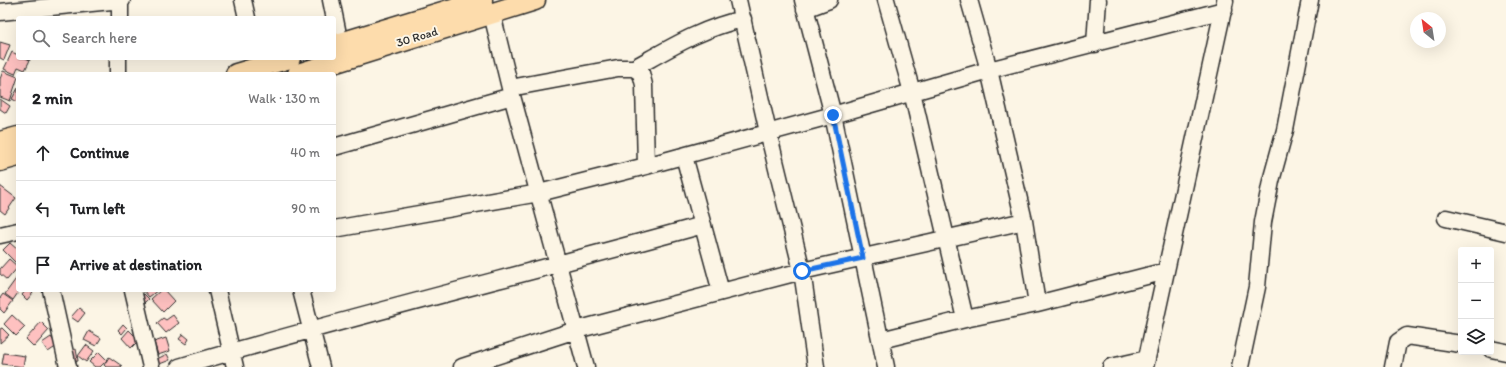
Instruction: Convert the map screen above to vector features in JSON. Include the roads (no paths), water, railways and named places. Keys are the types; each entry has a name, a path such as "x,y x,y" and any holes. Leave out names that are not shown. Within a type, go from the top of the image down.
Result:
{"main road":[{"name":"30 Road","path":"337,44 487,7 535,0"},
{"name":"30 Road","path":"304,72 487,7"},
{"path":"239,72 255,63 276,60"},
{"path":"0,142 16,138"},
{"path":"0,160 16,156"}],"street":[{"path":"0,12 121,0 120,16"},
{"path":"243,0 247,16"},
{"path":"331,0 333,16"},
{"path":"738,0 802,271 816,367"},
{"path":"829,0 804,4 833,115 886,367"},
{"path":"886,0 912,92 965,319"},
{"path":"969,0 989,70 1024,221 1037,304"},
{"path":"1095,44 1098,0"},
{"path":"1240,367 1257,287 1263,222 1271,181 1285,130 1310,0"},
{"path":"336,229 539,193 684,156 989,70 1095,44 1225,5 1146,363 1111,367"},
{"path":"487,7 586,367"},
{"path":"336,146 511,92 618,68 634,68 702,32 722,24 743,19"},
{"path":"118,60 118,72"},
{"path":"634,68 641,73 644,84 646,166"},
{"path":"684,156 721,292"},
{"path":"1446,218 1506,232"},
{"path":"462,367 576,330 721,292 802,271 1024,221"},
{"path":"179,367 233,359 311,329 558,265 703,225"},
{"path":"0,235 16,231"},
{"path":"881,340 965,319 1037,304 1166,271"},
{"path":"51,292 68,367"},
{"path":"133,292 151,367"},
{"path":"217,292 233,359"},
{"path":"302,292 321,367"},
{"path":"1394,367 1398,342 1407,336 1458,344"},
{"path":"1494,350 1506,352"}]}
